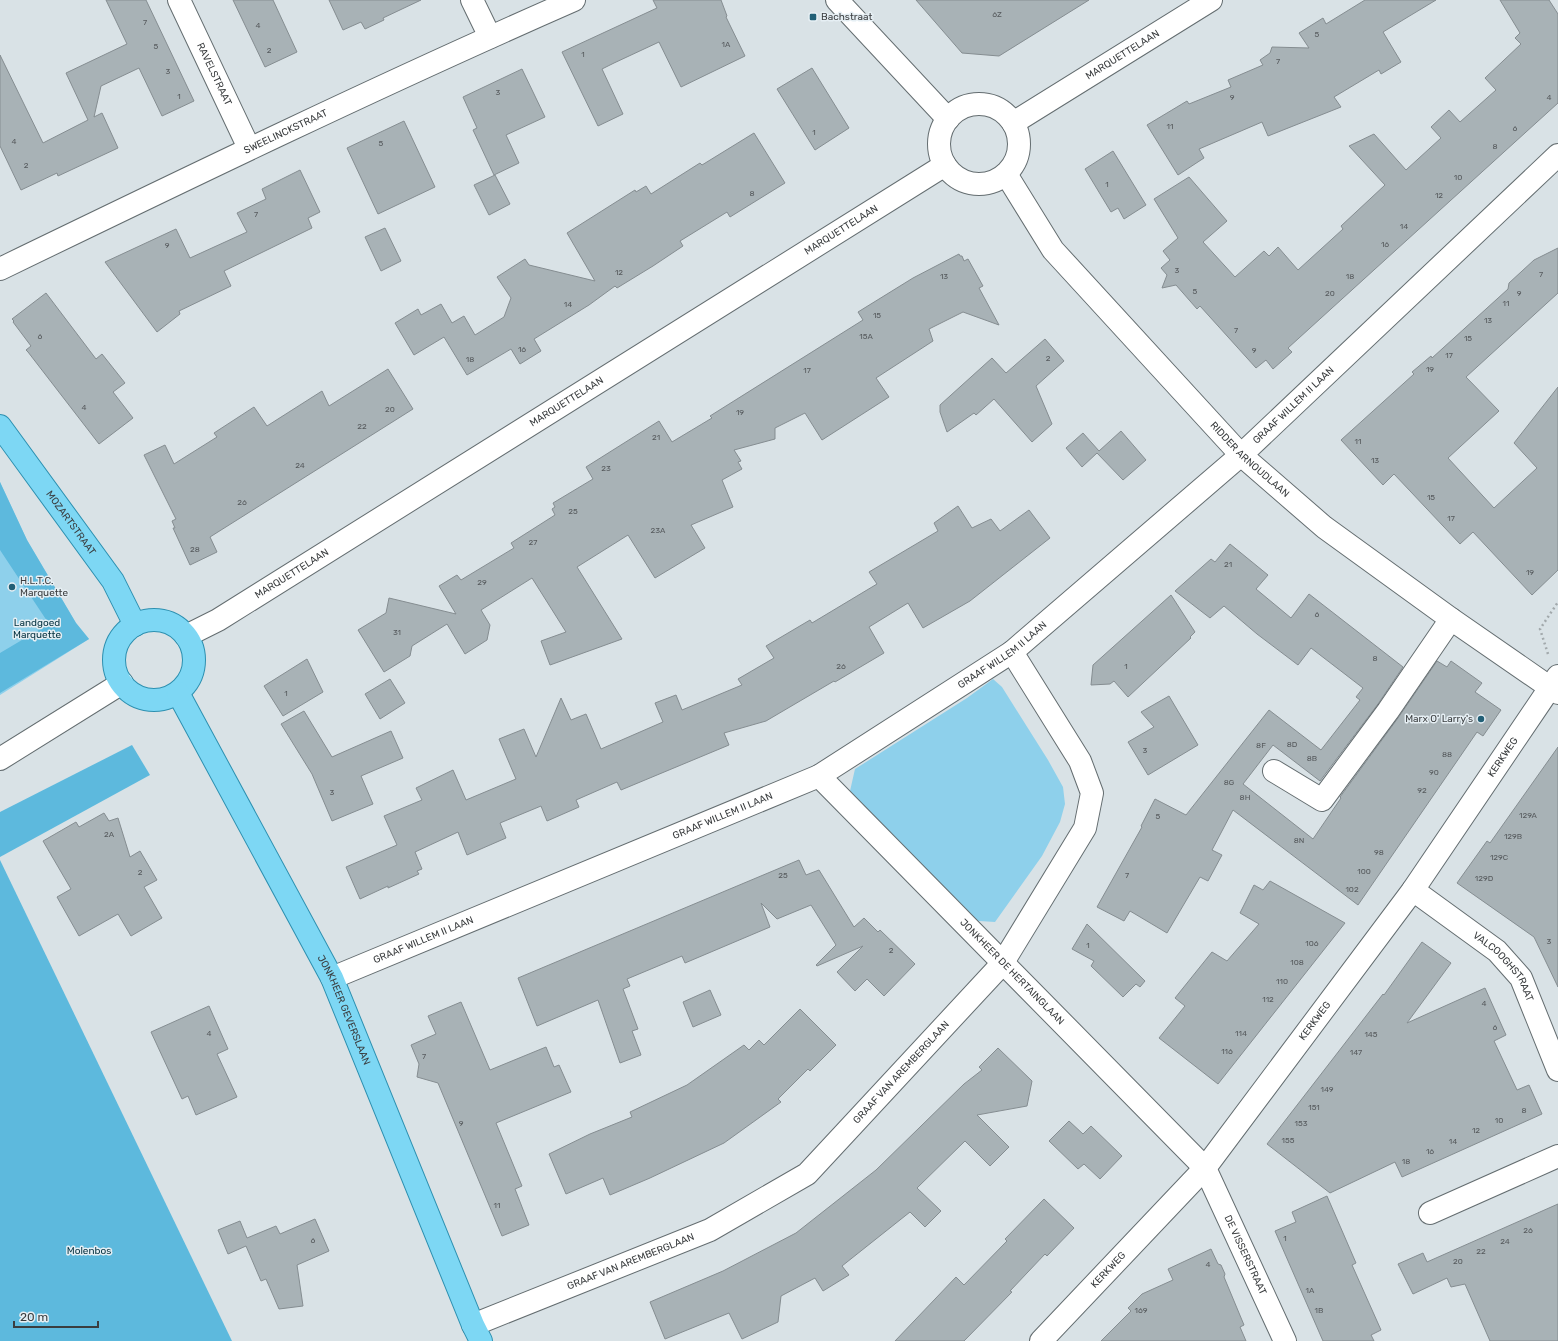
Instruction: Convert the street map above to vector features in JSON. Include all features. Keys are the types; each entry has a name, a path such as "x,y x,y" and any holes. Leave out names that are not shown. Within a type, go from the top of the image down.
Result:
{"main road":[{"name":"MOZARTSTRAAT","path":"0,426 113,582 135,625"},
{"path":"148,620 162,621 176,626 186,636 193,650 194,666 189,681 178,693 165,699 150,700 136,696 122,683 115,667 115,650 122,636 135,625 148,620"},
{"name":"JONKHEER GEVERSLAAN","path":"178,693 332,978 477,1333"}],"street":[{"name":"RAVELSTRAAT","path":"178,0 249,148"},
{"path":"472,0 490,37"},
{"name":"SWEELINCKSTRAAT","path":"0,269 249,148 574,0"},
{"path":"837,0 948,119"},
{"name":"MARQUETTELAAN","path":"1013,123 1211,0"},
{"path":"982,104 994,107 1013,123 1019,144 1017,155 1013,165 1006,174 996,181 985,184 973,184 962,181 952,174 944,165 940,154 939,141 942,129 948,119 957,110 982,104"},
{"name":"GRAAF WILLEM II LAAN","path":"332,978 819,776 1012,652 1241,455 1558,155"},
{"name":"MARQUETTELAAN","path":"186,636 218,620 944,165"},
{"name":"RIDDER ARNOUDLAAN","path":"1006,174 1053,250 1241,455 1324,527 1451,619 1555,686"},
{"path":"1274,771 1322,800 1388,711 1451,619"},
{"name":"GRAAF VAN AREMBERGLAAN","path":"477,1333 710,1230 807,1174 1002,964 1085,828 1092,793 1080,761 1012,652"},
{"path":"0,759 122,683"},
{"name":"KERKWEG","path":"1041,1341 1205,1168 1413,890 1555,686"},
{"name":"JONKHEER DE HERTAINGLAAN","path":"819,776 1002,964 1205,1168"},
{"name":"VALCOOGHSTRAAT","path":"1413,890 1497,951 1521,978 1558,1070"},
{"path":"1430,1213 1558,1156"},
{"name":"DE VISSERSTRAAT","path":"1205,1168 1285,1341"}],"path":[{"path":"1555,686 1551,664 1540,629 1558,602"}],"green space":[{"name":"Landgoed Marquette","path":"0,482 27,540 76,623 89,639 0,695"},
{"name":"Landgoed Marquette","path":"0,482 27,540 76,623 89,639 0,693 0,653 49,624 0,550"},
{"path":"993,679 1002,687 1048,760 1063,787 1065,804 1060,822 1042,856 995,922 964,920 853,803 850,791 855,769 967,698"},
{"path":"132,745 150,775 0,857 0,812"},
{"name":"Molenbos","path":"0,860 232,1341 0,1341"}],"building":[{"path":"106,0 146,0 194,101 162,116 139,68 101,86 94,117 102,113 118,148 58,176 57,173 21,190 0,146 0,55 43,143 88,120 66,73 127,44"},
{"path":"233,0 273,0 297,52 265,67"},
{"path":"329,0 421,0 383,18 384,20 365,29 361,22 343,30"},
{"path":"653,0 721,0 727,16 726,17 745,56 681,87 659,42 614,63 602,69 623,114 598,126 562,52 657,8"},
{"path":"916,0 1089,0 999,56 962,53"},
{"path":"1365,0 1436,0 1383,32 1401,62 1381,74 1379,70 1334,97 1341,107 1268,136 1262,122 1199,149 1204,158 1178,175 1147,125 1187,101 1189,104 1231,87 1228,80 1263,65 1260,60 1270,53 1272,47 1309,48 1299,33 1323,18 1326,24"},
{"path":"1500,0 1549,0 1558,14 1558,103 1288,348 1292,352 1273,369 1266,360 1256,368 1200,306 1197,309 1176,285 1162,288 1167,275 1161,268 1170,260 1163,251 1178,238 1154,199 1189,177 1227,221 1203,242 1235,277 1264,251 1269,256 1278,247 1298,270 1343,229 1341,226 1385,185 1349,146 1374,134 1406,170 1441,138 1431,127 1449,110 1460,122 1496,90 1485,78 1521,44 1515,38 1520,33"},
{"path":"812,68 849,128 815,150 777,89"},
{"path":"522,69 545,117 506,135 519,163 494,175 473,130 477,128 463,97"},
{"path":"404,121 435,187 378,214 347,148"},
{"path":"754,133 785,183 730,217 727,212 680,241 683,246 617,288 615,286 589,305 534,339 541,351 520,364 511,349 467,375 444,337 414,355 395,323 418,309 421,315 441,304 452,323 464,316 475,335 504,317 511,298 497,277 525,259 529,265 595,281 567,233 635,190 636,192 646,186 651,194 700,163 702,165"},
{"path":"1113,151 1146,205 1124,219 1118,208 1111,212 1085,169"},
{"path":"300,170 320,212 308,218 312,228 224,271 231,286 179,311 180,314 157,332 105,262 176,229 190,258 247,232 237,213 266,199 262,189"},
{"path":"495,175 510,204 489,215 474,185"},
{"path":"385,228 401,261 381,271 365,237"},
{"path":"1558,248 1558,293 1466,377 1499,411 1448,458 1494,508 1537,468 1514,443 1558,387 1558,570 1532,595 1473,532 1460,544 1394,474 1383,485 1341,440 1414,374 1412,372 1431,356 1432,358 1508,289 1509,283 1534,260"},
{"path":"959,254 962,256 964,261 968,259 983,286 979,288 999,325 963,312 929,329 933,341 876,378 889,397 822,440 805,413 775,428 775,439 734,450 741,461 738,462 742,469 722,480 733,507 691,525 705,548 655,578 628,535 577,567 622,639 550,665 541,641 566,632 532,578 481,610 490,625 487,640 465,654 447,624 412,646 410,656 384,672 358,630 386,613 389,598 456,614 439,586 457,575 461,580 514,548 511,543 555,515 552,509 555,507 553,503 593,479 586,467 659,421 672,442 712,418 710,416 863,320 858,312 913,278"},
{"path":"46,293 96,359 102,354 125,383 113,392 133,418 99,444 26,350 31,346 13,322 14,321 12,319"},
{"path":"1045,339 1064,361 1036,386 1052,424 1032,442 994,399 976,415 974,413 947,432 940,412 940,405 992,358 1006,373"},
{"path":"388,369 413,409 210,537 217,552 190,565 173,528 175,528 172,521 176,519 144,455 165,445 174,464 217,437 214,433 254,407 267,426 322,391 329,406"},
{"path":"1121,431 1146,460 1123,480 1097,453 1082,467 1066,448 1083,433 1099,451"},
{"path":"958,506 972,528 991,519 1000,531 1029,510 1050,538 970,601 923,628 908,603 869,627 884,653 766,721 724,733 729,745 621,790 617,782 576,800 579,807 547,821 541,806 500,823 506,838 467,855 458,832 415,852 422,869 417,871 419,874 360,899 346,867 397,845 384,816 422,800 416,788 453,770 466,800 516,779 499,739 524,729 536,757 561,698 571,720 586,714 601,749 663,722 655,703 676,695 682,710 742,685 738,679 774,658 766,646 810,620 812,623 877,584 869,572 938,531 934,523"},
{"path":"1230,544 1268,575 1256,589 1291,618 1309,594 1403,667 1378,704 1320,781 1273,745 1243,784 1313,839 1341,798 1340,797 1398,718 1437,661 1447,667 1451,661 1482,683 1475,692 1501,710 1483,736 1477,732 1358,905 1233,810 1212,850 1222,855 1208,881 1200,877 1167,933 1130,911 1124,921 1097,907 1142,827 1141,826 1155,799 1186,815 1269,710 1321,750 1360,700 1356,697 1363,688 1311,648 1298,665 1257,634 1224,606 1210,618 1175,591 1211,559 1215,562"},
{"path":"1171,595 1195,632 1190,637 1191,638 1128,697 1114,681 1110,684 1091,685 1093,665"},
{"path":"307,659 323,692 283,716 264,686"},
{"path":"390,679 405,703 380,719 365,694"},
{"path":"1169,696 1198,745 1148,775 1128,742 1154,727 1141,712"},
{"path":"304,711 332,757 391,731 403,758 361,776 373,804 332,821 312,774 281,724"},
{"path":"1558,747 1558,987 1534,937 1457,883 1487,841 1490,843"},
{"path":"104,813 109,821 118,818 130,857 140,851 157,880 144,887 162,918 131,936 118,914 79,936 57,897 71,889 43,841 76,822 79,827"},
{"path":"799,860 806,875 819,870 854,927 864,918 878,932 880,930 915,964 884,996 867,979 855,991 837,972 863,946 817,966 816,965 836,945 811,905 777,919 761,903 770,927 685,963 682,956 627,979 630,986 623,989 638,1029 632,1031 641,1055 620,1063 598,1000 537,1026 518,978"},
{"path":"1270,881 1345,923 1218,1084 1159,1038 1185,1006 1175,998 1212,952 1227,961 1259,924 1240,913 1254,885 1263,890"},
{"path":"1087,924 1145,981 1140,987 1136,984 1123,997 1091,966 1094,961 1072,949"},
{"path":"1422,942 1451,963 1407,1023 1485,988 1506,1035 1494,1041 1517,1090 1529,1085 1542,1114 1402,1177 1395,1162 1330,1193 1267,1144 1383,994 1384,995"},
{"path":"710,990 721,1015 693,1027 683,1002"},
{"path":"461,1002 490,1070 546,1047 554,1067 559,1065 571,1092 496,1123 522,1186 515,1189 529,1225 502,1236 438,1083 417,1077 419,1064 411,1045 436,1034 428,1016"},
{"path":"209,1006 228,1049 217,1054 237,1097 196,1115 188,1096 182,1099 151,1032"},
{"path":"800,1009 836,1045 810,1071 808,1069 778,1099 781,1102 724,1143 650,1178 610,1195 603,1178 566,1194 549,1154 590,1134 632,1117 630,1112 687,1085 744,1045 749,1050 759,1040 764,1045"},
{"path":"998,1048 1032,1081 1027,1106 977,1115 1009,1147 990,1166 965,1141 917,1188 941,1211 925,1227 910,1212 842,1266 849,1275 823,1291 815,1278 781,1296 778,1322 742,1339 729,1313 665,1339 650,1302 723,1271 796,1233 876,1170 964,1084 982,1070 979,1067"},
{"path":"1069,1121 1083,1134 1091,1126 1122,1156 1100,1179 1084,1164 1078,1169 1049,1141"},
{"path":"1327,1196 1356,1263 1352,1265 1381,1330 1371,1335 1374,1341 1323,1341 1275,1231 1296,1222 1292,1212"},
{"path":"1044,1199 1074,1228 1047,1256 1045,1254 1010,1291 1012,1292 964,1341 895,1341 956,1277 964,1285 1007,1241 1005,1239"},
{"path":"1558,1204 1558,1341 1490,1341 1465,1284 1451,1287 1447,1278 1413,1294 1398,1264 1423,1253 1427,1262"},
{"path":"315,1219 329,1251 297,1265 303,1306 279,1309 266,1279 261,1281 246,1246 228,1254 218,1230 240,1221 247,1238 276,1226 280,1234"},
{"path":"1211,1249 1218,1264 1221,1265 1225,1274 1224,1277 1244,1325 1240,1327 1246,1341 1101,1341 1131,1311 1128,1308 1142,1294 1173,1280 1168,1269"}],"place":[{"name":"Bachstraat","path":"813,17"},
{"name":"H.L.T.C. Marquette","path":"12,587"},
{"name":"Marx O' Larry's","path":"1481,719"}]}
